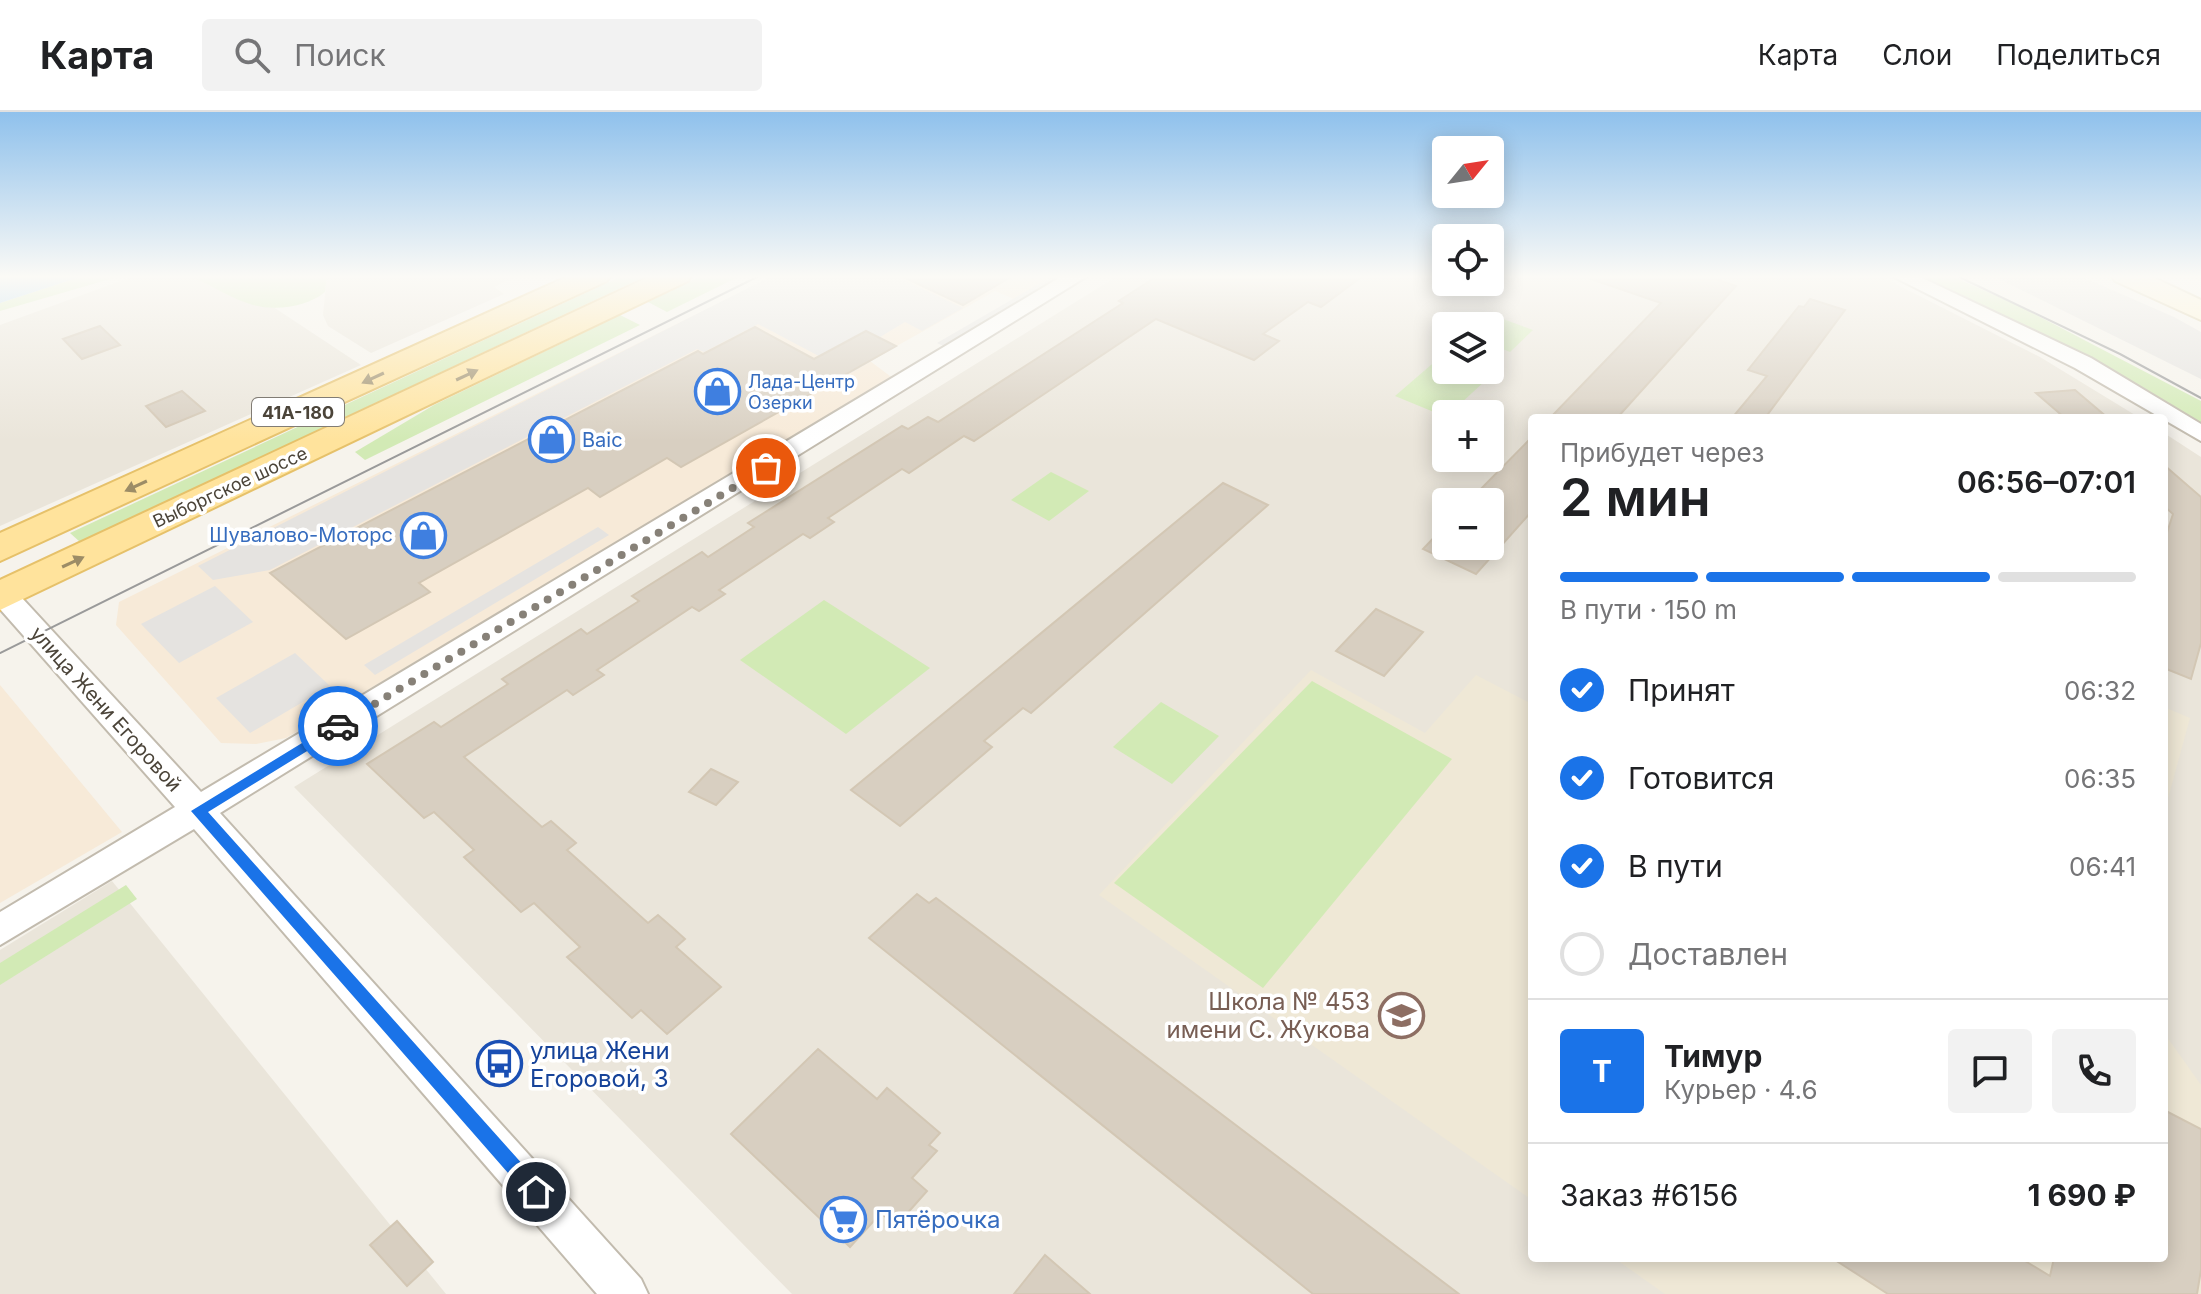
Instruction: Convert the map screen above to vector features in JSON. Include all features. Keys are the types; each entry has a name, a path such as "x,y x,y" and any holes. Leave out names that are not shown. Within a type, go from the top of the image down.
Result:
{"main road":[{"name":"Выборгское шоссе","path":"0,548 476,330"},
{"name":"Выборгское шоссе","path":"1,594 560,330"}],"street":[{"path":"0,930 988,330"},
{"path":"2015,330 2083,363 2168,414"},
{"path":"2168,414 2201,434"},
{"name":"улица Жени Егоровой","path":"1,594 198,811 626,1294"}],"shaded area":[{"path":"0,330 308,330 361,365 0,526"},
{"path":"335,330 422,330 371,353"},
{"path":"664,330 925,330 870,361 894,379 286,738 256,744 221,743 116,625 119,602"},
{"path":"665,330 746,330 704,352 697,349 270,570 213,580 198,566"},
{"path":"770,330 891,330 880,337 897,346 851,373"},
{"path":"959,330 978,330 948,348 937,343"},
{"path":"1030,330 1432,330 1432,384 1504,384 1504,330 1987,330 2040,357 2133,414 1528,414 1528,1262 2168,1262 2168,436 2201,457 2201,1294 792,1294 294,787"},
{"path":"2102,330 2198,330 2201,332 2201,379"},
{"path":"598,527 609,535 375,675 364,665"},
{"path":"215,586 253,622 179,663 141,624"},
{"path":"295,653 330,686 250,733 216,698"},
{"name":"Школа № 453 имени С. Жукова","path":"1311,670 1425,733 1476,675 1528,702 1528,1197 1099,895"},
{"path":"0,685 122,832 0,903"},
{"path":"2168,709 2190,718 2168,798"},
{"path":"112,881 446,1294 0,1294 0,950"},
{"path":"2168,1039 2201,1085 2201,1294 1665,1294 1620,1262 2168,1262"}],"green space":[{"path":"506,330 531,330 80,542 70,533"},
{"path":"589,330 629,330 365,460 355,452 434,405"},
{"path":"1504,330 1533,330 1510,352 1504,350"},
{"path":"2030,330 2065,330 2201,401 2201,425 2089,358"},
{"path":"1432,364 1432,384 1482,384 1464,400 1432,400 1432,411 1395,396"},
{"path":"1051,472 1089,491 1049,521 1011,500"},
{"path":"824,600 930,668 846,734 740,660"},
{"path":"1312,681 1452,759 1263,988 1114,883"},
{"path":"1161,702 1219,736 1172,784 1113,747"},
{"path":"126,885 137,899 0,985 0,963"}],"building":[{"path":"88,330 104,330 120,345 82,359 63,339"},
{"path":"749,330 761,330 814,359 866,331 896,346 681,467 667,458 600,497 588,488 419,583 430,592 346,639 270,573 698,351 703,354"},
{"path":"1081,330 1139,330 974,441 964,436 909,473 902,469 828,518 834,522 810,538 803,534 719,590 725,594 699,611 692,607 597,670 604,675 573,695 567,690 464,757 542,827 551,821 576,843 567,850 648,923 658,915 674,929 685,939 676,947 721,987 667,1034 641,1010 632,1018 567,957 580,947 534,903 521,912 464,857 474,850 434,812 424,818 367,764 434,722 441,727 508,684 502,679 581,629 587,634 639,601 632,596 702,552 708,557 754,527 748,523 902,426 908,429 928,417 938,422"},
{"path":"1183,330 1268,330 1263,334 1279,341 1254,360"},
{"path":"1635,330 1696,330 1621,414 1554,414"},
{"path":"1780,330 1830,330 1768,414 1735,414 1767,376 1748,370"},
{"path":"2075,390 2103,414 2060,414 2036,393"},
{"path":"182,391 205,411 166,427 146,406"},
{"path":"1528,441 1528,516 1504,542 1504,488 1482,488 1498,472 1504,472 1504,465"},
{"path":"2168,468 2201,497 2201,643 2191,679 2168,670 2168,530 2173,514 2168,510"},
{"path":"1223,483 1268,505 1031,713 1023,708 984,741 992,747 900,826 851,790"},
{"path":"1432,540 1432,553 1423,549"},
{"path":"1446,560 1488,560 1476,574"},
{"path":"1376,609 1423,632 1384,676 1336,651"},
{"path":"711,769 738,782 716,805 689,792"},
{"path":"917,894 929,903 936,898 1459,1294 1313,1294 869,938"},
{"path":"818,1049 877,1099 887,1088 940,1133 929,1145 937,1151 912,1178 927,1191 896,1226 881,1213 850,1247 731,1134"},
{"path":"2168,1112 2201,1129 2201,1270 2197,1294 1888,1294 1838,1262 2027,1262 2050,1276 2053,1262 2168,1262"},
{"path":"397,1221 433,1262 407,1286 370,1245"},
{"path":"1045,1255 1090,1294 1014,1294"}],"tram line":[{"path":"0,653 650,330"},
{"path":"2070,330 2201,398"}],"way so far":[{"path":"338,726 766,468"}],"place":[{"name":"Лада-Центр Озерки","path":"717,391"},
{"name":"Baic","path":"551,440"},
{"name":"Шувалово-Моторс","path":"424,535"},
{"name":"Школа № 453 имени С. Жукова","path":"1401,1015"},
{"name":"улица Жени Егоровой, 3","path":"499,1064"},
{"name":"Пятёрочка","path":"844,1219"}],"route":[{"path":"338,726 198,811 536,1192"}]}
